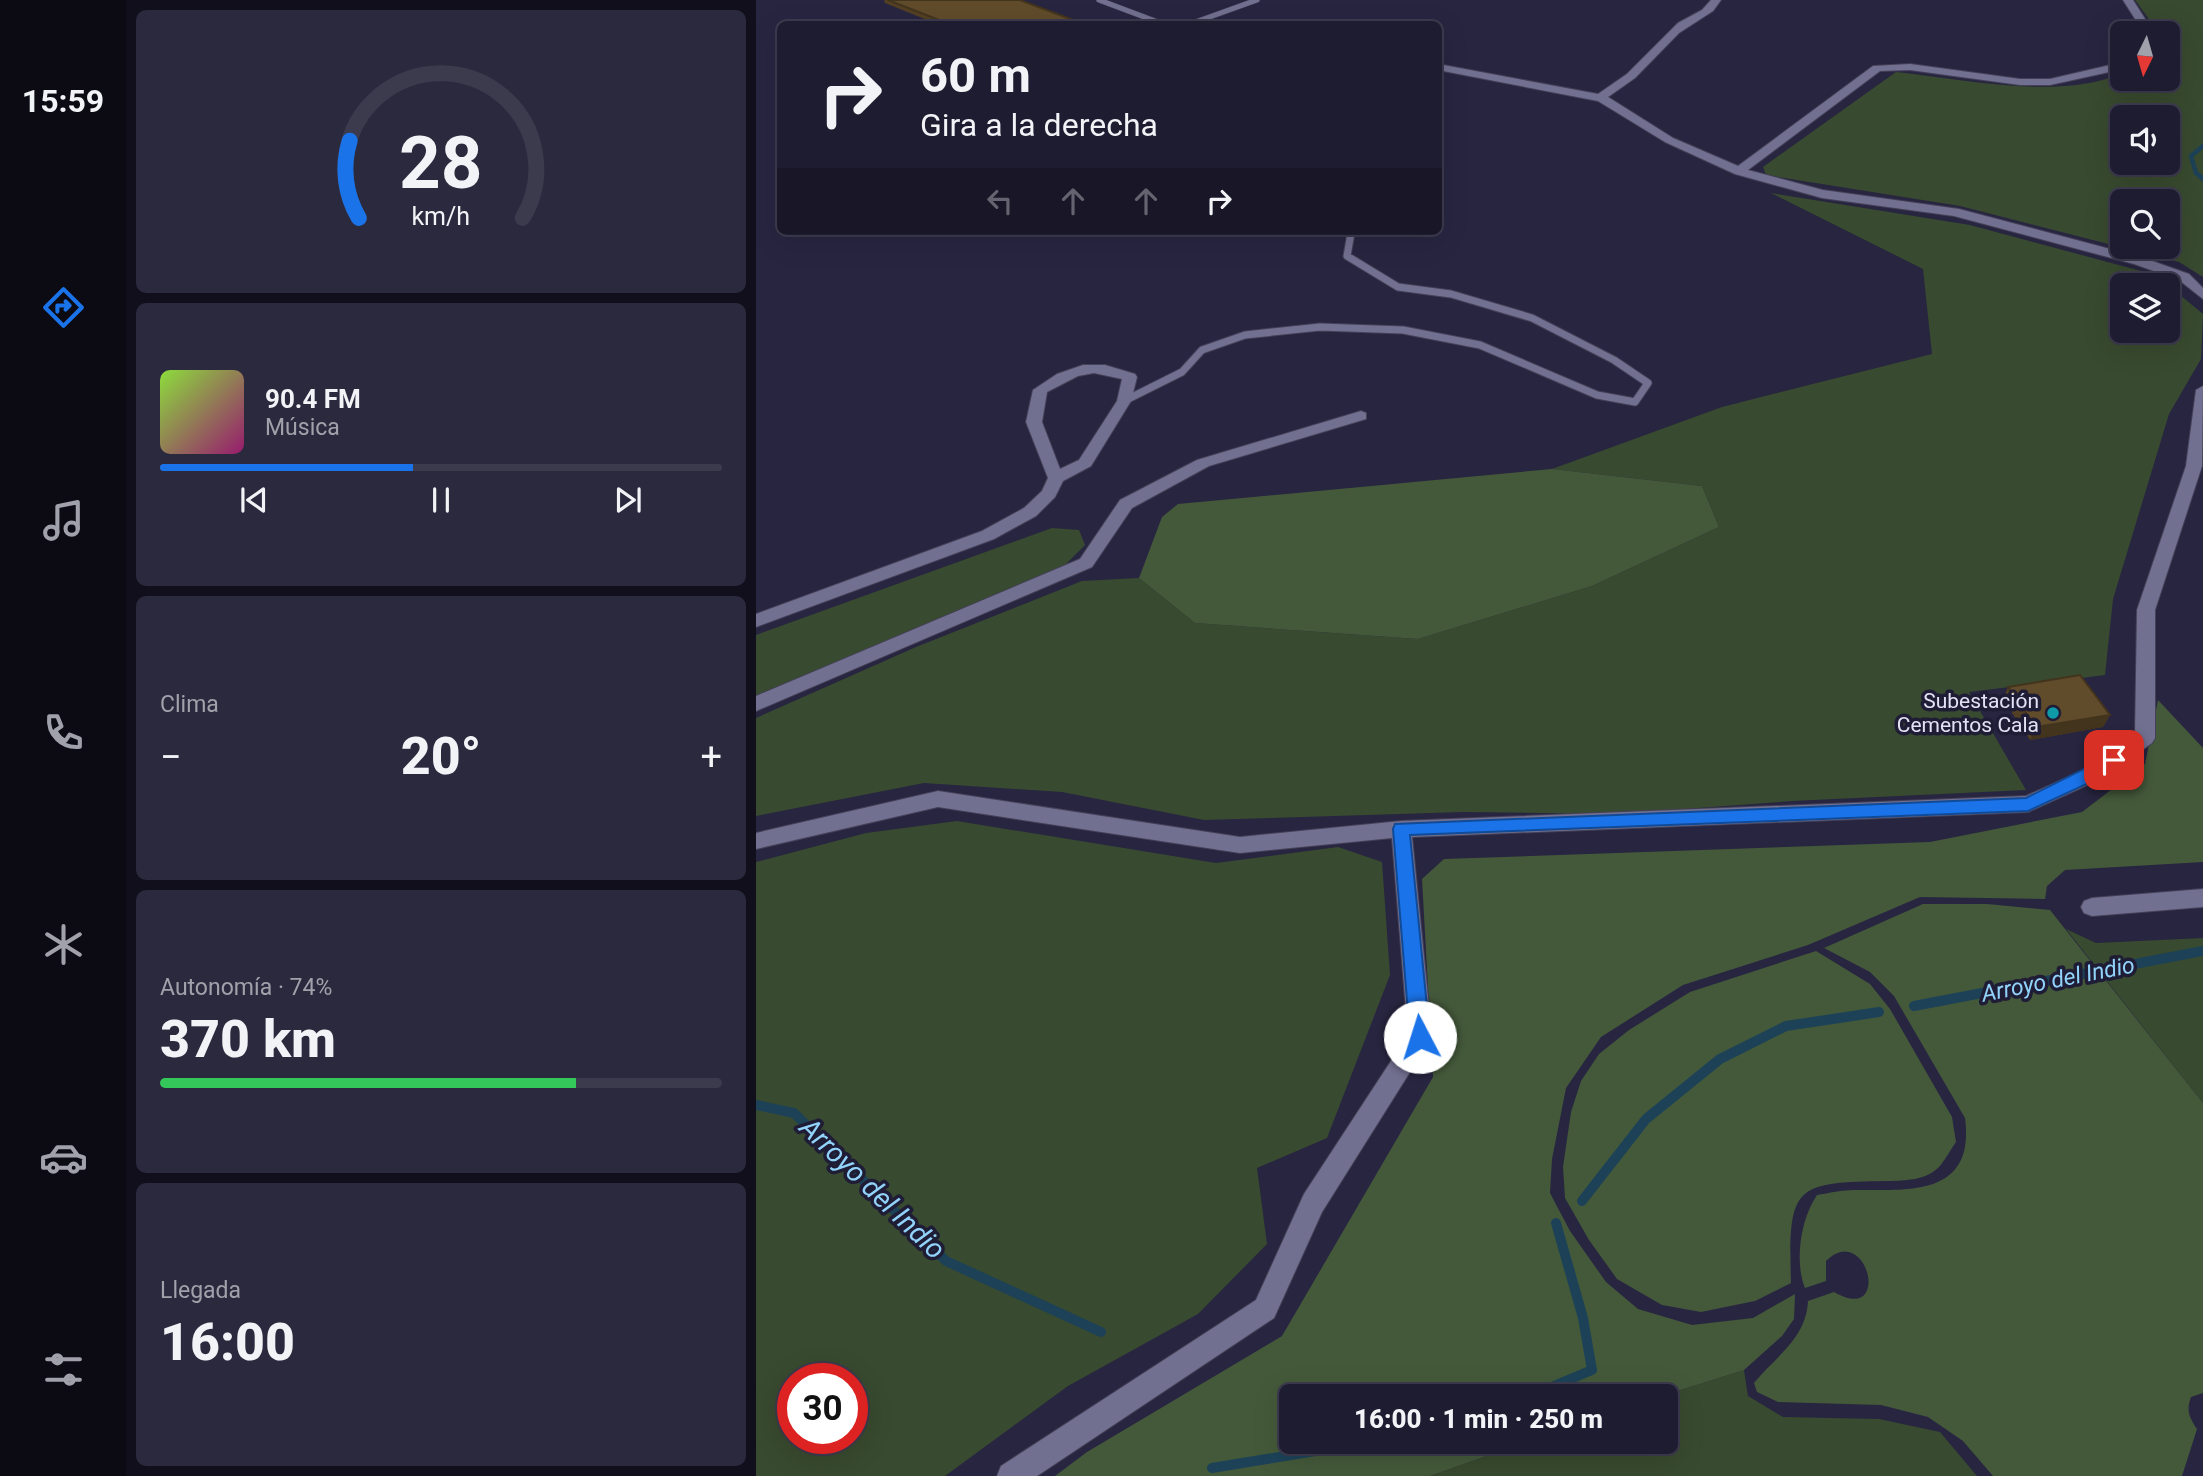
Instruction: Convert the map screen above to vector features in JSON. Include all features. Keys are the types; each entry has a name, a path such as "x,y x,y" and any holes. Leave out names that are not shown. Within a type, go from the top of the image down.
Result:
{"street":[{"path":"1601,98 1609,88 1630,78 1664,39 1688,20 1712,8 1716,0"},
{"path":"2128,0 2141,21"},
{"path":"1739,172 1877,68 1910,67 2020,82 2050,82 2110,69"},
{"path":"1442,68 1601,98 1669,140 1739,172 1822,194 1955,212 2139,261 2184,277 2203,295"},
{"path":"756,621 988,535 1030,513 1049,493 1056,478 1085,463 1124,401 1130,377 1110,368 1074,370 1040,390 1034,422 1056,478"},
{"path":"756,841 938,799 1240,845 1401,829 2028,804 2098,772 2145,737 2146,610 2194,466 2203,390"},
{"path":"756,704 1086,563 1126,504 1203,463 1361,415"},
{"path":"1011,1476 1265,1309 1313,1203 1420,1037 1401,829"},
{"path":"2092,906 2203,898"}],"lane":[{"path":"1099,0 1156,21"},
{"path":"1198,21 1257,0"},
{"path":"1124,401 1182,372 1202,350 1245,335 1320,327 1403,330 1480,345 1597,395 1634,402 1648,383 1614,360 1532,318 1451,294 1398,286 1347,256 1350,235"}],"green space":[{"path":"2135,0 2203,0 2203,277 2179,262 2167,259 2180,259 2180,189 2110,189 2110,244 1960,206 1766,175 1763,167 1896,72 2011,86 2070,86 2110,77 2110,91 2180,91 2180,21 2150,21"},
{"path":"1771,193 1970,225 2149,273 2110,273 2110,343 2180,343 2180,295 2203,314 2201,359 2169,414 2113,599 2105,675 1969,692 2026,790 1792,801 1616,814 1464,812 1204,820 1062,792 924,783 756,816 756,718 916,647 1082,581 1139,578 1195,623 1418,639 1592,586 1719,527 1702,486 1552,469 1722,407 1932,354 1923,269"},
{"path":"1552,469 1702,486 1719,527 1592,586 1418,639 1195,623 1139,578 1162,517 1178,504"},
{"path":"1052,528 1079,530 1085,545 1064,566 756,698 756,635"},
{"path":"2158,700 2203,748 2203,862 2065,870 2047,886 2045,899 1920,897 1808,945 1683,985 1601,1037 1566,1088 1552,1159 1550,1193 1570,1231 1606,1282 1638,1309 1692,1325 1753,1318 1795,1294 1794,1319 1782,1336 1744,1370 1678,1391 1678,1384 1279,1384 1279,1454 1492,1454 1430,1476 1055,1476 1087,1452 1282,1336 1433,1077 1422,879 1444,859 1930,842 2082,812 2145,764"},
{"path":"957,821 1216,863 1338,847 1382,862 1390,975 1327,1138 1257,1168 1267,1244 1198,1314 1068,1386 945,1476 756,1476 756,862 866,833"},
{"path":"1923,904 1987,904 2050,910 2203,1103 2203,1393 2191,1397 2189,1402 2189,1413 2197,1429 2182,1476 1993,1476 1963,1441 1928,1417 1881,1405 1778,1402 1757,1392 1754,1383 1796,1337 1806,1314 1808,1301 1834,1292 1852,1299 1863,1296 1868,1286 1868,1274 1862,1262 1853,1253 1841,1252 1826,1261 1826,1281 1805,1288 1800,1265 1801,1240 1807,1215 1817,1195 1850,1190 1917,1188 1935,1183 1949,1175 1960,1162 1965,1143 1965,1118 1894,996 1870,972 1824,948"},
{"path":"2066,929 2096,943 2203,938 2203,1103"},
{"path":"1816,951 1870,984 1890,1009 1952,1117 1956,1142 1938,1168 1922,1177 1834,1183 1804,1195 1796,1207 1792,1225 1791,1283 1755,1301 1701,1312 1662,1305 1617,1279 1589,1240 1565,1198 1563,1167 1571,1112 1581,1081 1599,1054 1629,1030 1690,992"},
{"path":"1744,1370 1748,1396 1783,1417 1879,1419 1940,1432 1977,1476 1430,1476 1492,1454 1678,1454 1678,1391"}],"building":[{"path":"888,0 1020,0 1076,21 941,21"},
{"name":"Subestación Cementos Cala","path":"2080,675 2110,715 2036,727 2008,687"}],"waterway":[{"name":"Arroyo del Indio","path":"2203,146 2191,156 2196,173 2203,179"},
{"name":"Arroyo del Indio","path":"1914,1006 2203,951"},
{"name":"Arroyo del Indio","path":"1582,1201 1646,1119 1720,1059 1786,1026 1879,1012"},
{"name":"Arroyo del Indio","path":"756,1105 794,1113 946,1261 1101,1332"},
{"name":"Arroyo del Indio","path":"1556,1223 1583,1318 1592,1370 1559,1384"},
{"name":"Arroyo del Indio","path":"1212,1468 1297,1454"}],"place":[{"name":"Subestación Cementos Cala","path":"2053,713"}],"route":[{"path":"1420,1037 1401,829 2028,804 2098,772 2114,760"}]}
